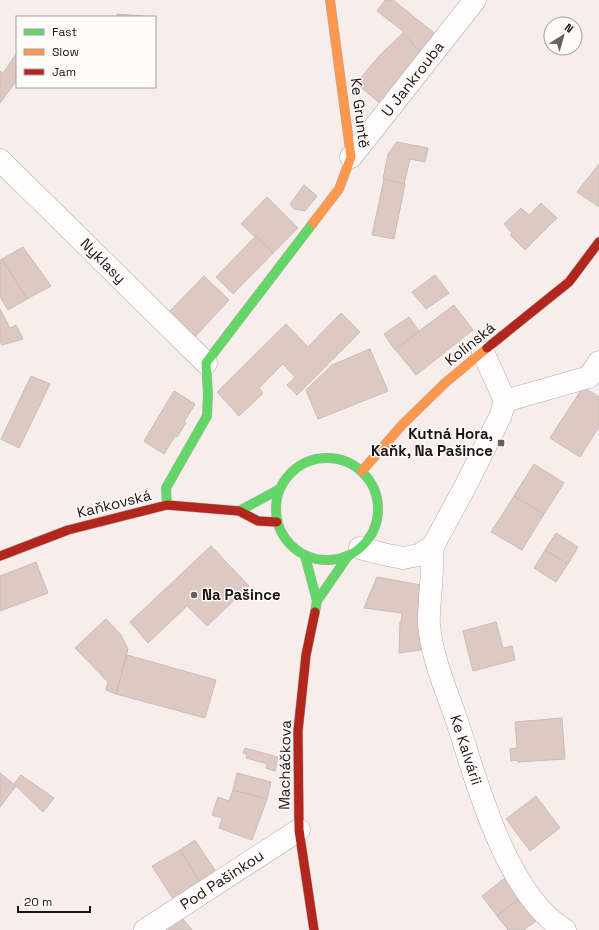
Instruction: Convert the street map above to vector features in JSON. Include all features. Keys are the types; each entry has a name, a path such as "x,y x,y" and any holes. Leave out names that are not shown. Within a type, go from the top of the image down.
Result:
{"street":[{"name":"Ke Gruntě","path":"206,363 339,189 351,157 330,0"},
{"name":"U Jankrouba","path":"351,157 475,0"},
{"name":"Nyklasy","path":"0,160 206,363"},
{"name":"Kolínská","path":"362,471 402,425 445,383 569,282 599,242"},
{"path":"318,601 354,552 370,537 376,524 378,510 376,496 371,483 362,471 348,462 332,458 315,458 299,465 287,476 278,490 275,506 277,522 283,536 292,548 305,556 319,560 334,560 354,552 383,554 403,558 419,555 433,546 465,487 500,417 505,401 483,352"},
{"path":"505,401 589,377 599,362"},
{"path":"167,505 166,488 207,416 208,394 206,363"},
{"path":"239,512 278,490"},
{"name":"Kaňkovská","path":"0,556 68,530 167,505 239,512 258,521 277,522"},
{"name":"Ke Kalvárii","path":"433,546 429,624 434,653 484,802 507,857 532,901 555,924 565,930"},
{"path":"305,556 318,601"},
{"name":"Macháčkova","path":"314,930 299,830 298,731 306,655 318,601"},
{"name":"Pod Pašinkou","path":"145,930 299,830"}],"building":[{"path":"385,0 393,0 438,36 423,55 403,33 404,32 377,11"},
{"path":"117,14 143,16 117,16"},
{"path":"403,33 423,55 383,106 356,83 380,55"},
{"path":"16,54 16,81 0,103 0,71 3,73"},
{"path":"397,142 428,148 425,162 410,159 404,184 383,179 388,154"},
{"path":"599,164 599,207 577,192"},
{"path":"384,179 405,184 394,239 372,235"},
{"path":"304,185 317,196 305,211 294,209 290,204"},
{"path":"267,197 298,228 273,253 241,224"},
{"path":"541,203 557,218 525,250 510,235 512,233 504,224 521,208 529,215"},
{"path":"256,236 273,253 233,294 216,277"},
{"path":"23,247 51,286 27,299 2,259"},
{"path":"2,259 27,299 8,310 0,297 0,260"},
{"path":"435,275 449,293 426,309 412,292"},
{"path":"204,276 229,300 193,339 167,314"},
{"path":"454,305 473,330 416,375 395,349"},
{"path":"0,309 10,328 16,325 23,339 2,345 0,341"},
{"path":"341,313 360,332 297,395 287,385 295,377 283,364 259,388 263,393 239,416 217,392 286,324 308,347"},
{"path":"409,317 419,331 395,350 384,334"},
{"path":"370,349 388,391 318,419 306,390 332,365"},
{"path":"31,376 50,384 19,448 1,439"},
{"path":"583,387 599,397 599,427 580,457 550,438"},
{"path":"174,391 195,404 184,422 186,423 177,437 175,436 164,454 144,441"},
{"path":"534,464 564,483 544,514 514,496"},
{"path":"514,496 544,514 522,550 491,532"},
{"path":"556,533 578,547 568,564 545,550"},
{"path":"211,546 249,586 207,626 187,606 148,643 130,622"},
{"path":"545,550 568,564 556,582 534,568"},
{"path":"36,562 48,593 0,611 0,576"},
{"path":"377,577 421,585 421,650 399,653 400,622 402,613 364,608"},
{"path":"106,619 121,635 128,649 116,694 106,690 108,682 75,648"},
{"path":"496,622 503,648 512,646 515,660 473,671 463,631"},
{"path":"127,655 216,680 205,718 116,694"},
{"path":"562,718 565,759 518,762 518,760 511,761 510,749 517,748 515,722"},
{"path":"245,748 278,757 275,771 266,768 267,764 246,758 247,754 243,753"},
{"path":"0,773 16,786 0,807"},
{"path":"237,773 271,782 267,799 233,790"},
{"path":"21,775 54,798 43,812 14,784"},
{"path":"233,790 267,799 252,840 219,828 222,818 212,815 218,797 229,801"},
{"path":"536,796 560,828 530,851 506,819"},
{"path":"195,840 216,872 200,882 180,850"},
{"path":"180,850 200,882 173,899 152,866"},
{"path":"505,878 520,898 497,916 482,896"},
{"path":"520,898 537,920 524,930 508,930 497,916"},
{"path":"182,918 192,930 166,930"}],"traffic: fast":[{"path":"167,505 166,488 207,416 208,394 206,363 313,223"},
{"path":"327,458 347,462 355,466 363,473 370,481 374,489 378,509 374,529 370,537 363,545 355,552 347,556 327,560 307,556 299,552 291,545 284,537 280,529 276,509 280,489 284,481 291,473 299,466 307,462 327,458"},
{"path":"239,511 278,490"},
{"path":"305,556 317,601"},
{"path":"315,612 317,601 348,556"}],"traffic: slow":[{"path":"313,223 339,189 351,157 330,0"},
{"path":"362,471 402,425 445,383 487,348"}],"traffic: jam":[{"path":"487,348 569,282 599,242"},
{"path":"0,556 68,530 167,505 239,511 258,521 277,522"},
{"path":"314,930 299,830 298,731 306,655 315,612"}],"place":[{"name":"Kutná Hora, Kaňk, Na Pašince","path":"501,443"},
{"name":"Na Pašince","path":"194,595"}]}
